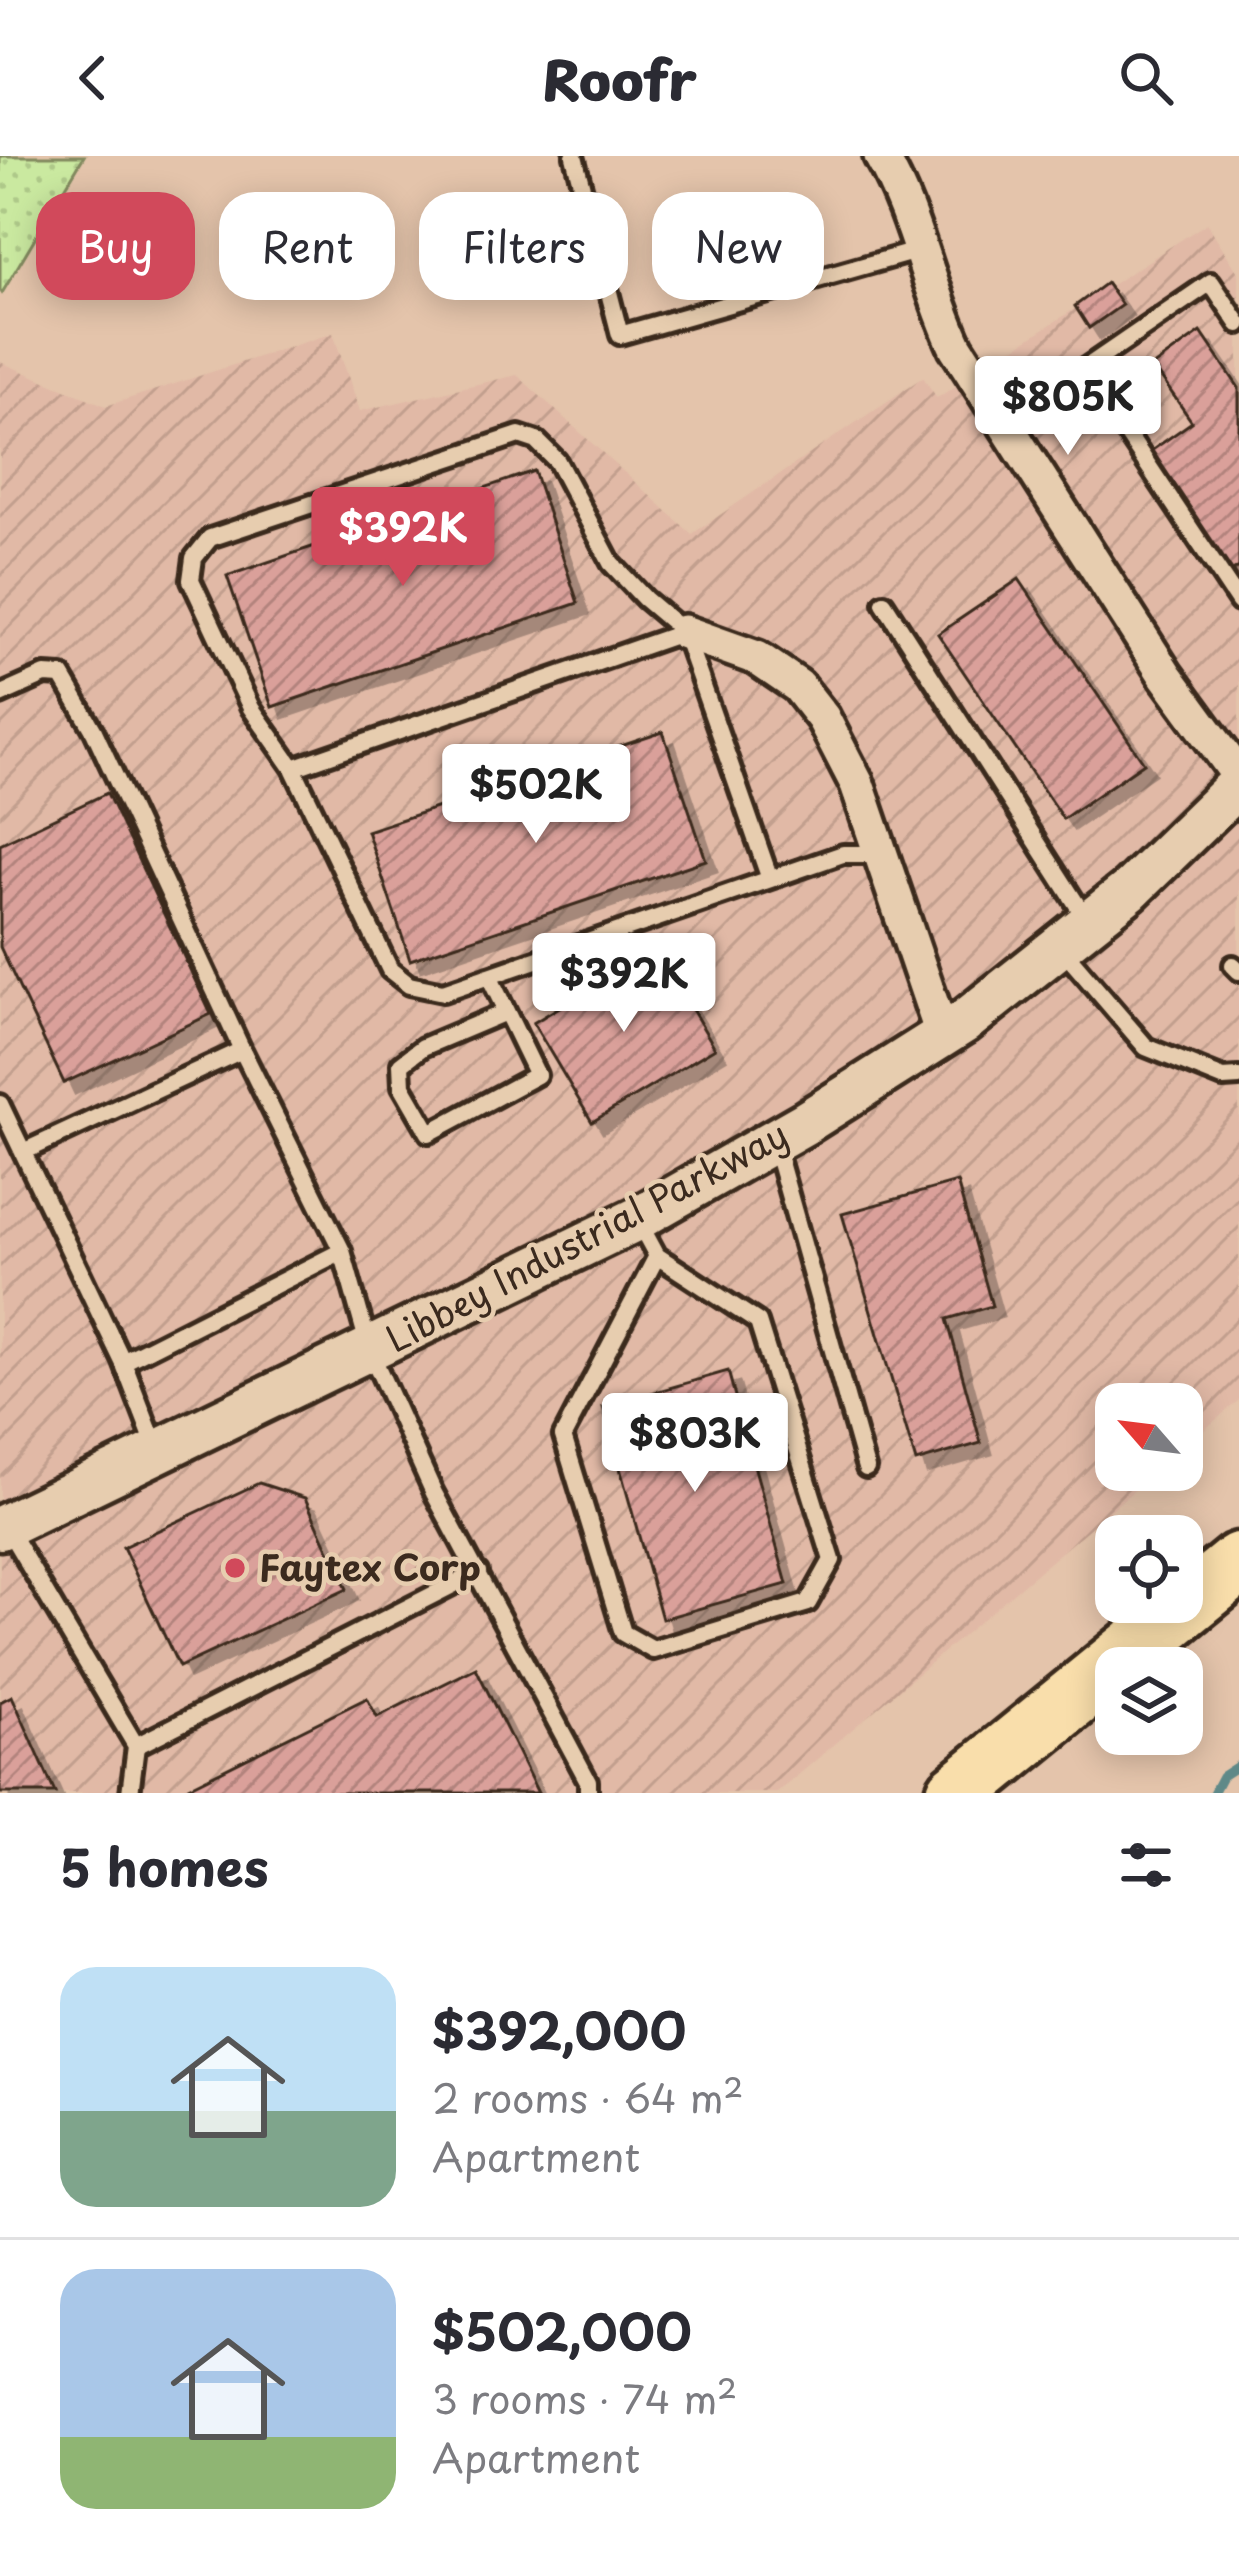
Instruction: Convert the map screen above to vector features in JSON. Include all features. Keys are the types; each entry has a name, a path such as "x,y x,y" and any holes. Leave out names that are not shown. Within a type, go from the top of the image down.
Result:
{"highway":[{"path":"957,1793 1239,1563"}],"street":[{"path":"881,156 910,216 938,309 956,347 1166,676 1239,780"},
{"path":"684,632 757,658 798,686 823,718 857,784 942,1034"},
{"name":"Libbey Industrial Parkway","path":"3,1527 370,1351 647,1237 774,1141 964,1022 1130,890 1239,780"}],"lane":[{"path":"574,156 620,335 920,250"},
{"path":"1239,324 1211,282 1084,370 1239,602"},
{"path":"770,879 684,632 611,563 556,460 537,441 519,435 211,538 194,558 191,580 250,708 293,768 390,970 409,985 443,992 843,854 878,854"},
{"path":"884,603 1074,935 1146,1047 1223,1078 1239,1077"},
{"path":"293,768 684,632"},
{"path":"0,695 46,675 62,676 94,731 242,1050 342,1251 370,1351 434,1493 552,1708 588,1781 588,1793"},
{"path":"489,976 537,1075 429,1133 402,1086 400,1064 423,1047 506,1012"},
{"path":"23,1152 242,1050"},
{"path":"0,1104 123,1361 158,1453"},
{"path":"774,1141 866,1468"},
{"path":"647,1237 758,1322 832,1560 808,1604 653,1650 623,1633 563,1436 647,1237"},
{"path":"123,1361 342,1251"},
{"path":"3,1527 136,1746 130,1793"},
{"path":"136,1746 478,1572"}],"shaded area":[{"path":"1207,223 1239,274 1239,1400 1203,1431 1203,1383 1095,1383 1095,1491 1133,1491 1105,1515 1095,1515 1095,1523 777,1793 0,1793 0,362 106,406 333,333 360,411 517,375 692,534 923,377 937,398"}],"green space":[{"path":"0,156 84,156 62,192 36,192 36,236 2,293"}],"building":[{"path":"1106,283 1122,305 1089,328 1075,306"},
{"path":"1201,332 1239,388 1239,567 1231,572 1148,453 1192,422 1153,366"},
{"path":"534,471 578,603 272,707 227,576"},
{"path":"1019,579 1144,763 1063,819 938,634"},
{"path":"663,732 706,860 410,960 367,831"},
{"path":"107,793 211,1014 64,1083 0,947 0,844"},
{"path":"656,949 715,1048 592,1122 533,1023"},
{"path":"957,1182 992,1306 947,1319 981,1443 916,1462 842,1214"},
{"path":"728,1371 787,1584 662,1619 603,1407"},
{"name":"Faytex Corp","path":"259,1483 305,1498 347,1589 179,1667 123,1547"},
{"path":"476,1668 538,1793 176,1793 367,1698 377,1717"},
{"path":"12,1696 55,1793 0,1793 0,1702"}],"waterway":[{"path":"1213,1793 1222,1776 1239,1765"}],"place":[{"name":"Faytex Corp","path":"235,1568"}]}
